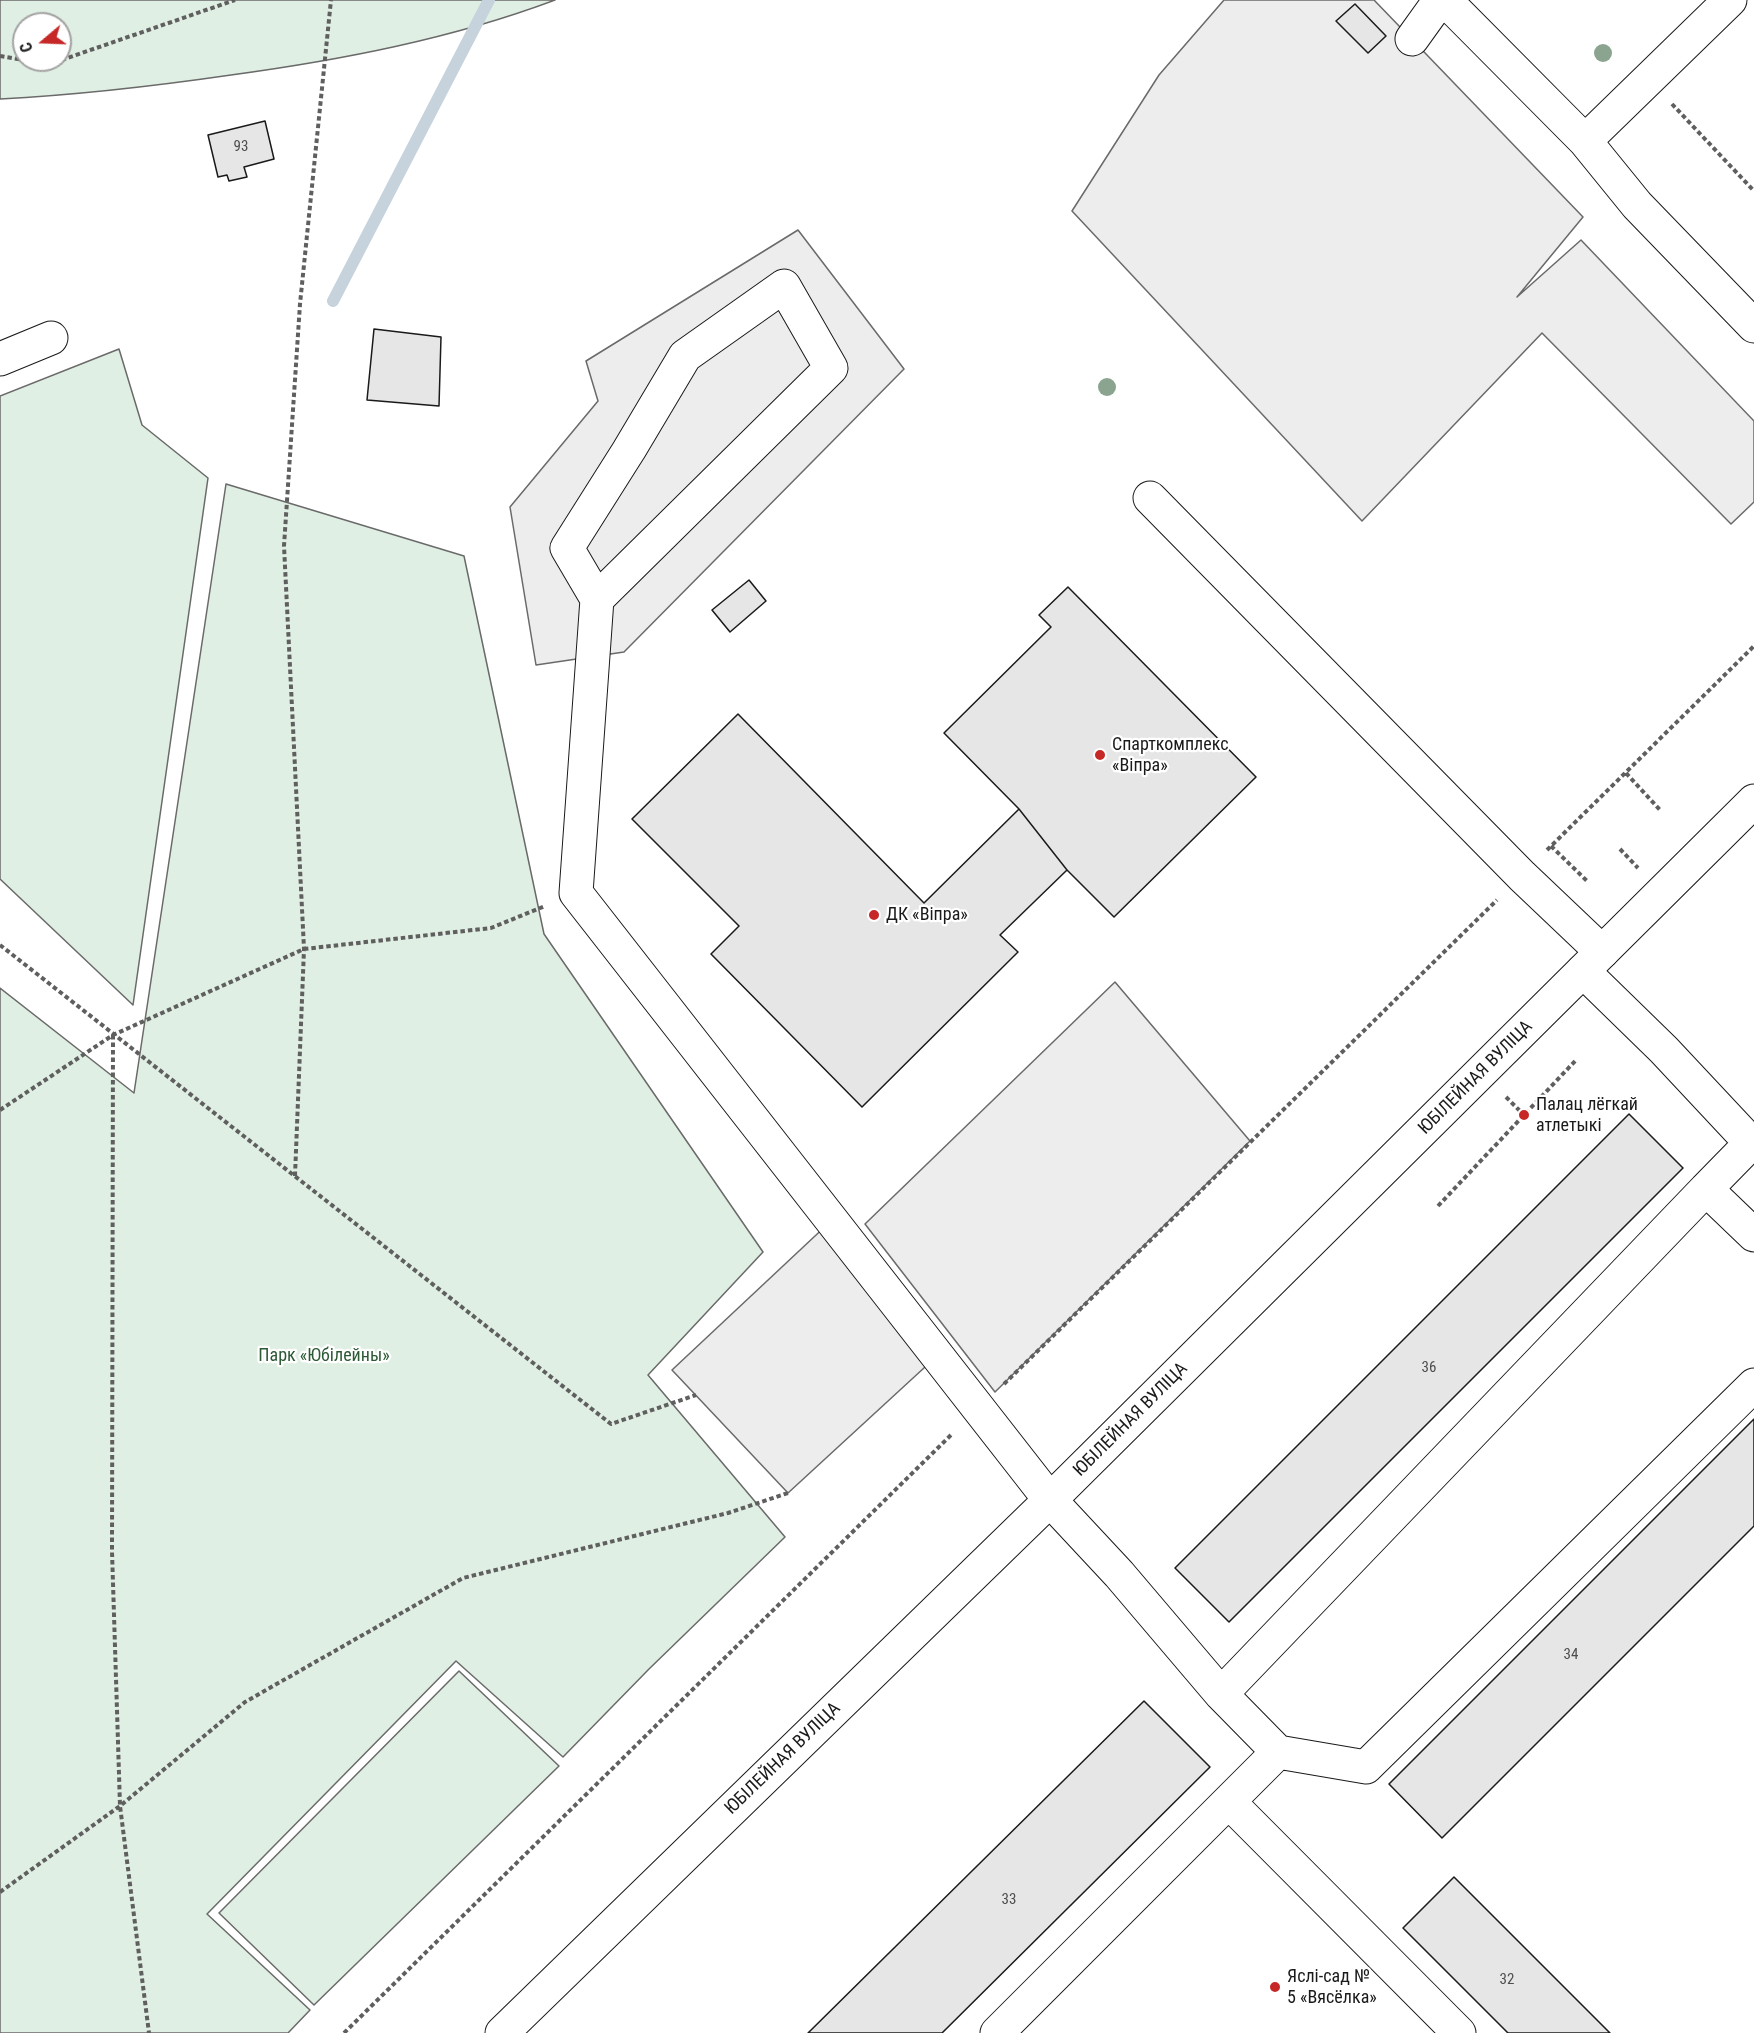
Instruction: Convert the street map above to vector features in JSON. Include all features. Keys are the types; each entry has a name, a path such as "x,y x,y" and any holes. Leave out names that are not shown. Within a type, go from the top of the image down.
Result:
{"main road":[{"path":"1412,39 1440,0"},
{"path":"1445,0 1585,141 1637,206 1754,326"},
{"path":"1585,141 1730,0"},
{"path":"597,599 831,368 784,286 685,356 567,548 597,599 576,893 1050,1500 1119,1574 1221,1694 1278,1752 1366,1767 1754,1385"},
{"path":"0,359 51,338"},
{"path":"1150,498 1521,876 1664,1050 1750,1143 1221,1694"},
{"name":"ЮБІЛЕЙНАЯ ВУЛІЦА","path":"502,2033 1050,1500 1754,801"},
{"path":"1706,1189 1754,1235"},
{"path":"998,2033 1278,1752"},
{"path":"1229,1802 1460,2033"}],"path":[{"path":"72,56 235,0"},
{"path":"295,1176 304,949 284,546 300,304 331,0"},
{"path":"1648,79 1754,191"},
{"path":"344,2033 1754,646"},
{"path":"1626,773 1660,810"},
{"path":"1551,846 1587,881"},
{"path":"0,1110 4,1105 113,1035 304,949 491,928 576,893"},
{"path":"0,945 611,1424 696,1395"},
{"path":"113,1035 112,1551 120,1806 149,2033"},
{"path":"1437,1206 1577,1059"},
{"path":"0,1892 120,1806 245,1702 463,1578 728,1514 788,1493"}],"green space":[{"path":"0,0 555,0 436,37 354,55 231,75 58,95 0,99"},
{"path":"119,349 142,425 208,478 133,1005 0,879 0,396"},
{"name":"Парк «Юбілейны»","path":"226,484 464,556 544,934 763,1252 648,1375 785,1537 649,1669 563,1757 456,1661 207,1914 310,2010 288,2033 0,2033 0,988 134,1093"},
{"path":"459,1671 559,1766 314,2005 219,1913"}],"shaded area":[{"path":"1224,0 1374,0 1583,217 1517,297 1581,240 1754,421 1754,502 1731,524 1542,333 1362,521 1072,211 1159,75"},
{"path":"798,230 904,369 624,652 536,665 510,507 598,401 586,361"},
{"path":"1115,982 1250,1141 995,1392 865,1224"},
{"path":"831,1221 937,1356 788,1493 672,1370"}],"building":[{"path":"1355,4 1386,36 1368,53 1336,21"},
{"path":"265,121 274,159 244,167 247,177 229,181 227,175 218,177 208,135"},
{"path":"374,329 441,337 439,406 367,400"},
{"path":"749,580 766,601 730,632 712,610"},
{"name":"Спарткомплекс «Віпра»","path":"1068,587 1256,777 1114,917 1067,870 1019,809 944,733 1051,627 1039,615"},
{"name":"ДК «Віпра»","path":"738,714 924,903 1019,809 1067,870 1000,935 1018,952 862,1107 711,954 739,926 632,819"},
{"path":"1629,1114 1683,1168 1229,1622 1175,1568"},
{"path":"1754,1419 1754,1526 1442,1838 1389,1784"},
{"path":"1144,1701 1210,1767 942,2033 808,2033"},
{"path":"1454,1877 1610,2033 1508,2033 1403,1928"}],"waterway":[{"path":"333,301 489,0"}],"place":[{"name":"Спарткомплекс «Віпра»","path":"1100,755"},
{"name":"ДК «Віпра»","path":"874,915"},
{"name":"Палац лёгкай атлетыкі","path":"1524,1115"},
{"name":"Яслі-сад № 5 «Вясёлка»","path":"1275,1987"}]}
